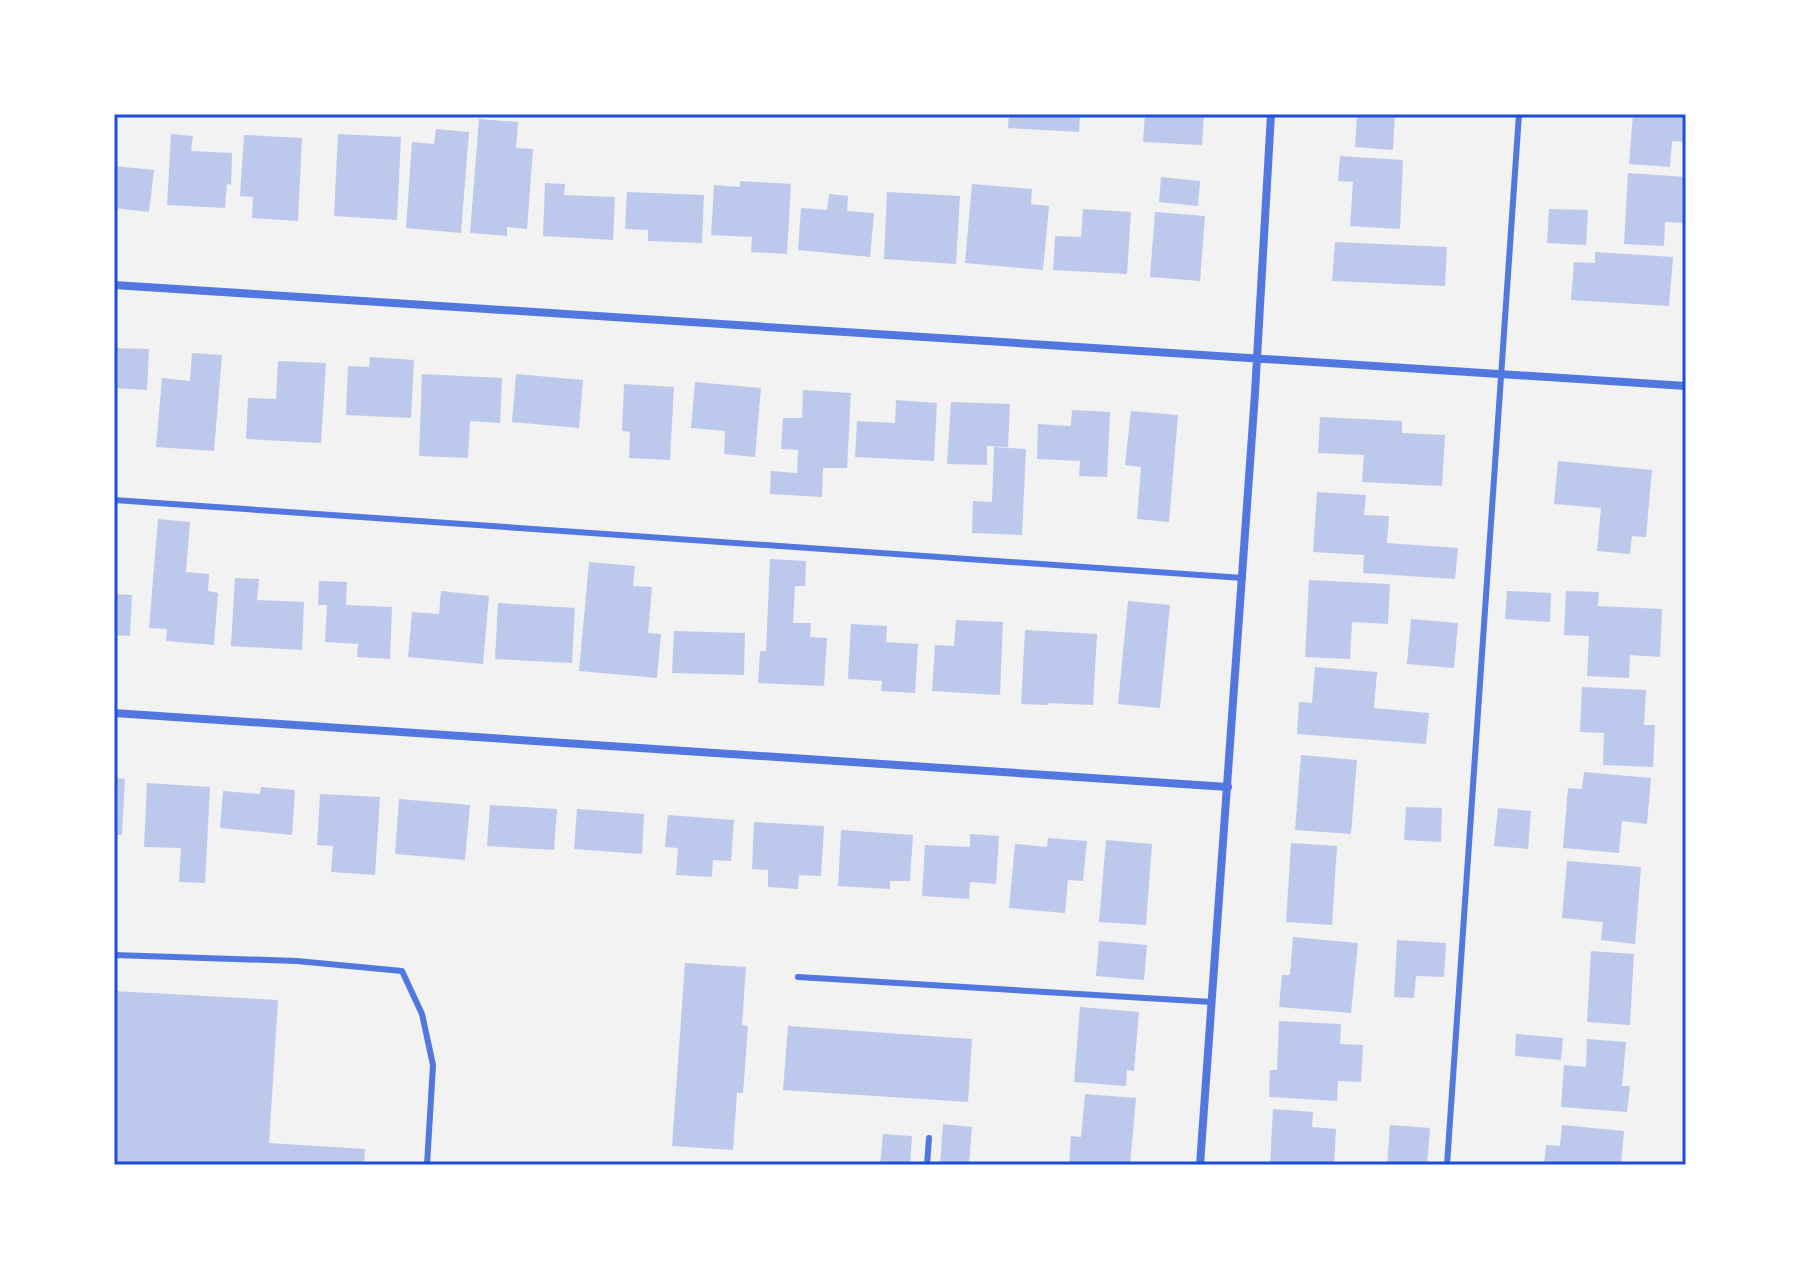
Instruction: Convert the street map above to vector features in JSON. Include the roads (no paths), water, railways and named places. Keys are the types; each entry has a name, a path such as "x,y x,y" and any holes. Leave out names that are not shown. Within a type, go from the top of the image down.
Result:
{"street":[{"path":"1200,1165 1243,578 1271,114"},
{"path":"114,285 1686,386"},
{"path":"114,713 1228,787"}],"lane":[{"path":"1447,1165 1519,114"},
{"path":"114,500 1243,578"},
{"path":"114,955 297,961 402,971 422,1014 433,1065 427,1165"},
{"path":"798,977 1212,1002"},
{"path":"927,1165 929,1138"}]}
